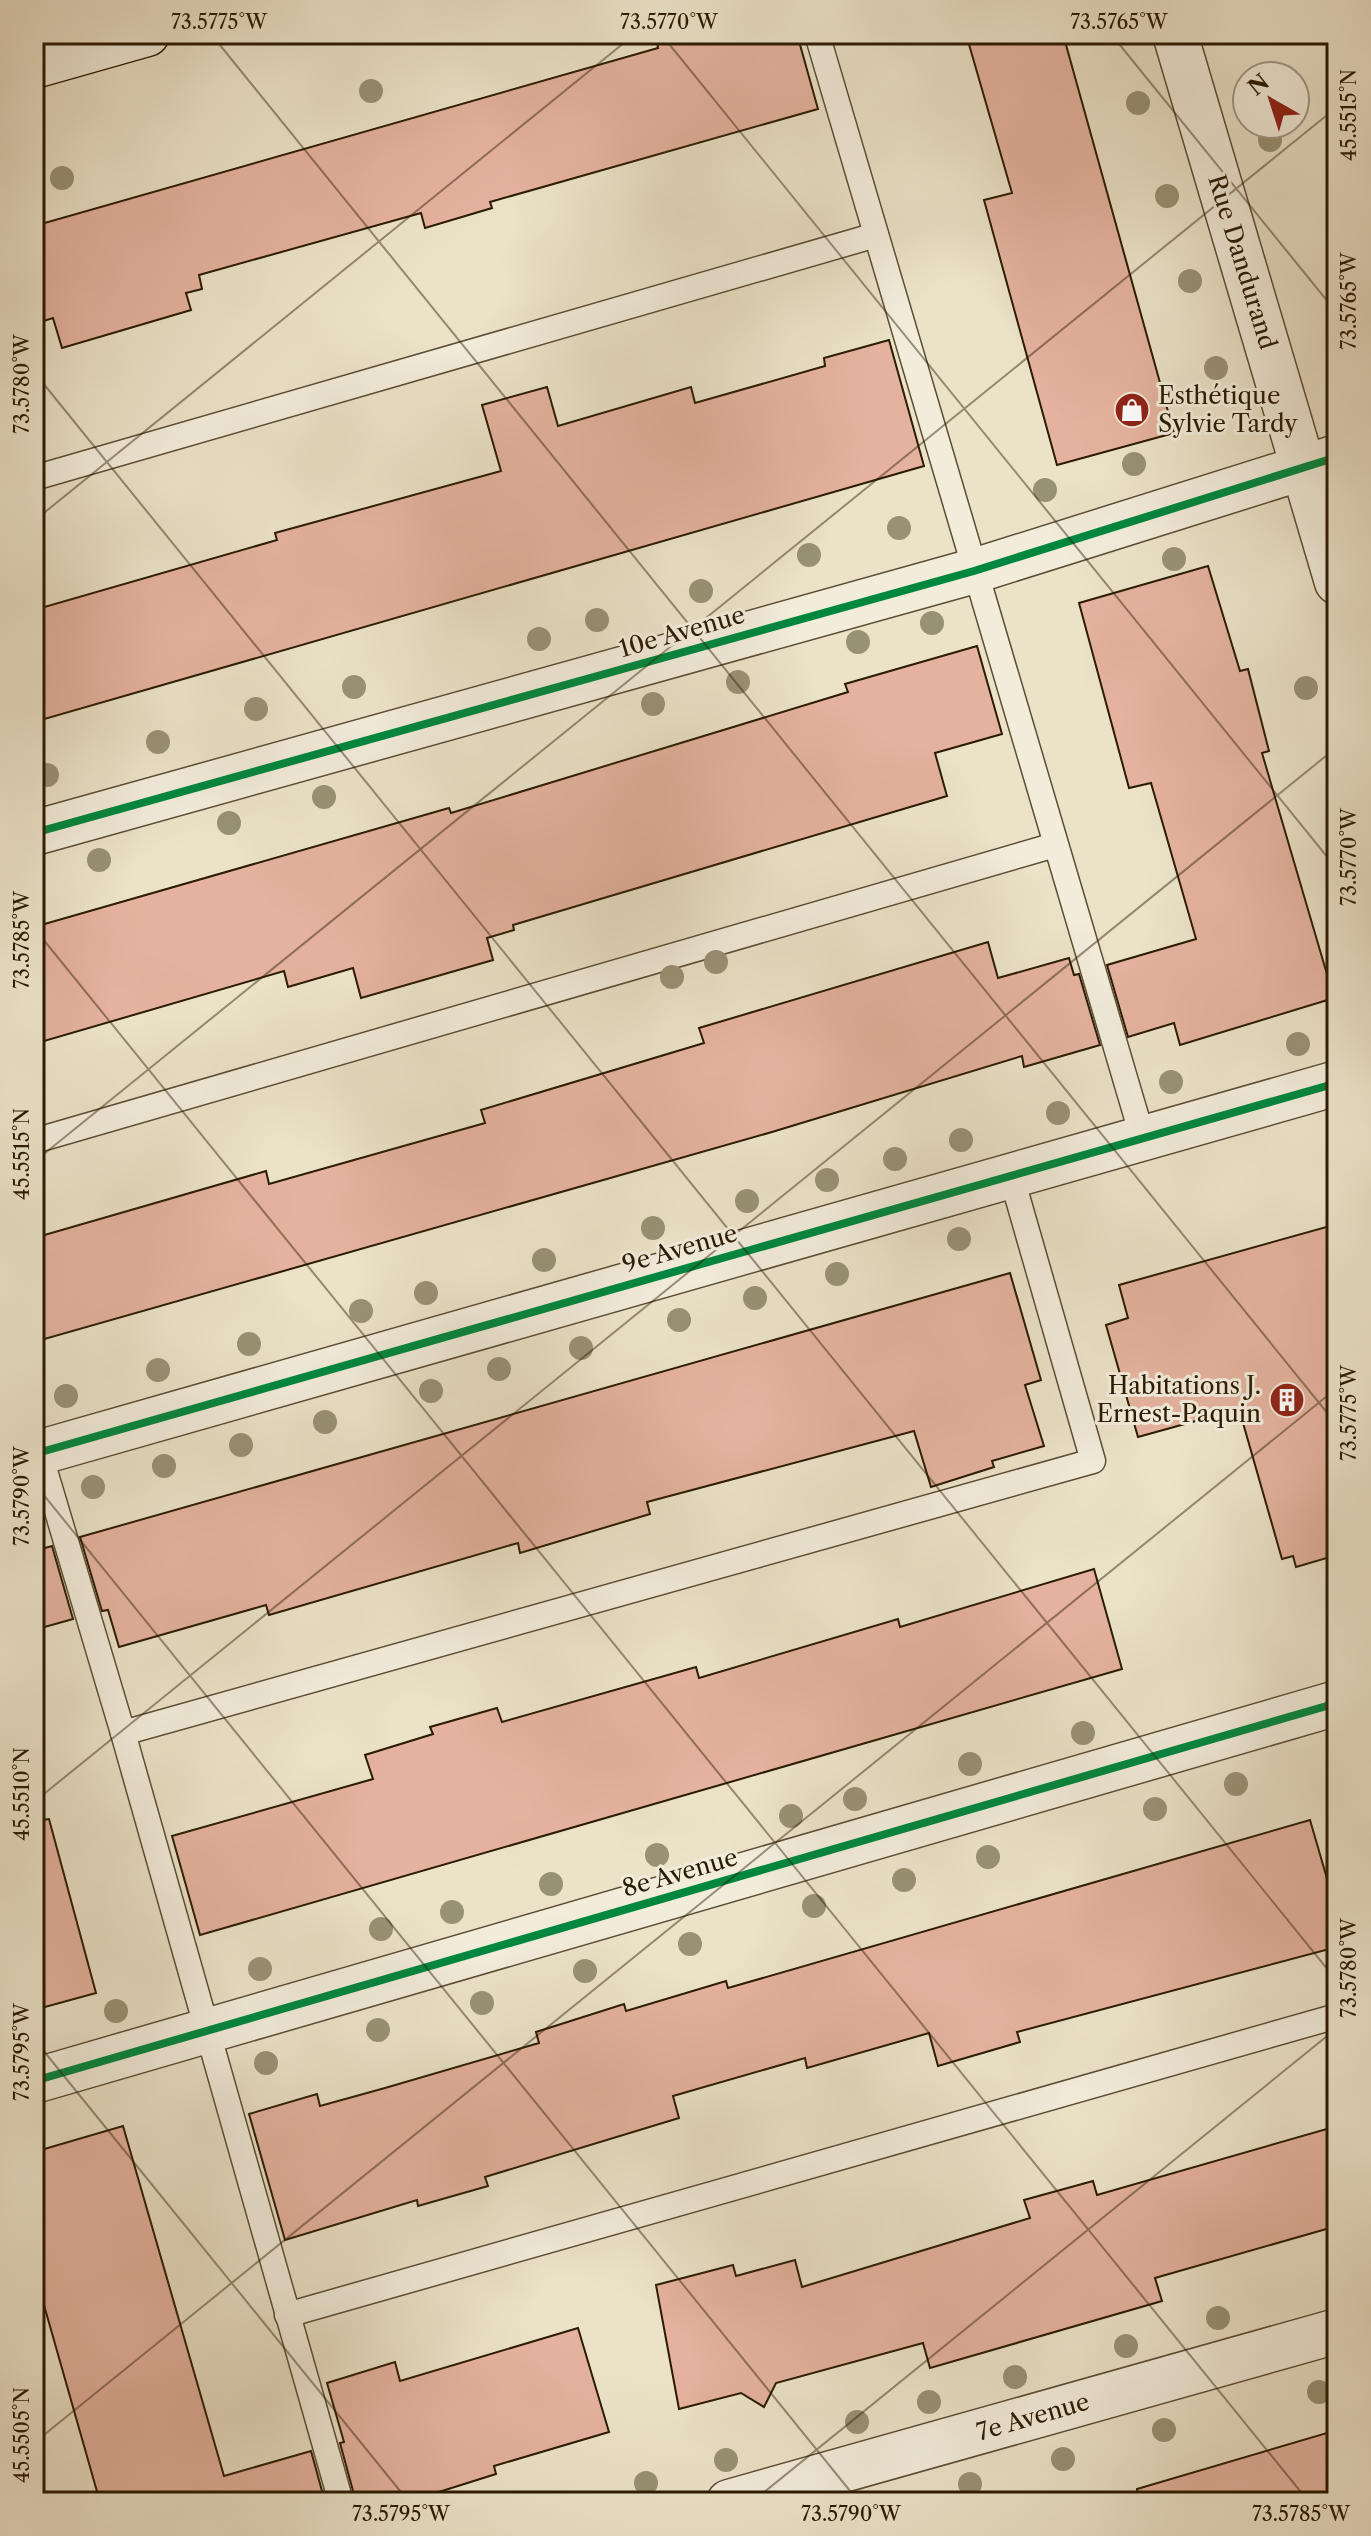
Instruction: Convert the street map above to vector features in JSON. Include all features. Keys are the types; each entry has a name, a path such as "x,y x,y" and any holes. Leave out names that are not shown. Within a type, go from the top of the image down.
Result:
{"street":[{"path":"34,66 147,34"},
{"name":"Rue Dandurand","path":"1175,34 1320,462 1337,582"},
{"name":"10e Avenue","path":"34,833 974,571 1320,462"},
{"name":"9e Avenue","path":"36,1447 1337,1083"},
{"name":"8e Avenue","path":"34,2081 1337,1703"},
{"name":"7e Avenue","path":"729,2502 1337,2331"}],"lane":[{"path":"817,34 1143,1139"},
{"path":"34,478 876,235"},
{"path":"34,1141 1055,845"},
{"path":"123,1733 1093,1461 1011,1175"},
{"path":"36,1447 123,1733 341,2502"},
{"path":"287,2315 1337,2016"}],"building":[{"path":"681,34 797,34 818,109 490,202 492,208 425,228 421,213 199,275 202,289 186,293 191,310 62,348 53,318 34,324 34,226 658,48 657,41"},
{"path":"966,34 1063,34 1174,433 1057,465 984,200 1012,193"},
{"path":"889,340 924,466 34,722 34,610 277,540 275,533 501,471 482,405 547,387 558,426 691,387 695,403 825,366 824,358"},
{"path":"1208,566 1240,671 1248,669 1269,751 1262,753 1334,998 1180,1045 1174,1023 1128,1037 1107,965 1196,939 1151,783 1129,788 1079,603"},
{"path":"977,646 1002,734 935,753 947,796 513,925 514,930 487,938 493,960 361,998 353,968 288,987 284,971 34,1044 34,927 449,808 451,813 848,692 845,684"},
{"path":"988,942 998,978 1069,958 1074,975 1079,974 1100,1045 1024,1067 1022,1056 772,1132 34,1342 34,1238 266,1171 269,1184 485,1123 481,1110 704,1043 699,1028"},
{"name":"Habitations J. Ernest-Paquin","path":"1337,1224 1337,1555 1296,1567 1293,1556 1282,1559 1239,1409 1138,1437 1106,1325 1128,1318 1119,1285"},
{"path":"1010,1273 1041,1380 1025,1385 1044,1446 992,1461 994,1467 931,1487 914,1431 647,1502 650,1514 520,1553 518,1543 269,1615 266,1605 119,1647 108,1610 102,1611 80,1537"},
{"path":"52,1546 73,1619 34,1630 34,1551"},
{"path":"1094,1569 1122,1669 200,1935 172,1836 373,1779 365,1755 433,1734 430,1727 497,1708 502,1722 696,1667 699,1678 898,1619 900,1627"},
{"path":"49,1819 96,1993 34,2010 34,1821"},
{"path":"1310,1820 1337,1913 1337,1947 1017,2032 1020,2042 938,2066 929,2033 807,2068 805,2058 673,2096 679,2118 485,2177 488,2186 418,2206 417,2200 285,2240 249,2114 317,2094 320,2106 385,2088 539,2043 536,2032 624,2004 626,2011 726,1981 728,1988"},
{"path":"123,2126 224,2476 311,2451 325,2502 100,2502 34,2270 34,2152"},
{"path":"1337,2126 1337,2226 1155,2278 1162,2301 930,2368 923,2343 776,2383 764,2407 741,2393 679,2409 656,2285 733,2265 736,2276 795,2260 802,2287 1030,2218 1024,2200 1093,2181 1097,2195"},
{"path":"578,2328 609,2432 494,2466 496,2474 407,2502 356,2502 340,2443 344,2442 327,2383 395,2362 400,2381"},
{"path":"1337,2430 1337,2502 1138,2502 1137,2489"}],"cycle path":[{"path":"34,833 974,571 1337,457"},
{"path":"34,1454 1337,1083"},
{"path":"34,2081 1337,1703"}],"place":[{"name":"Esthétique Sylvie Tardy","path":"1132,410"},
{"name":"Habitations J. Ernest-Paquin","path":"1287,1400"}]}
